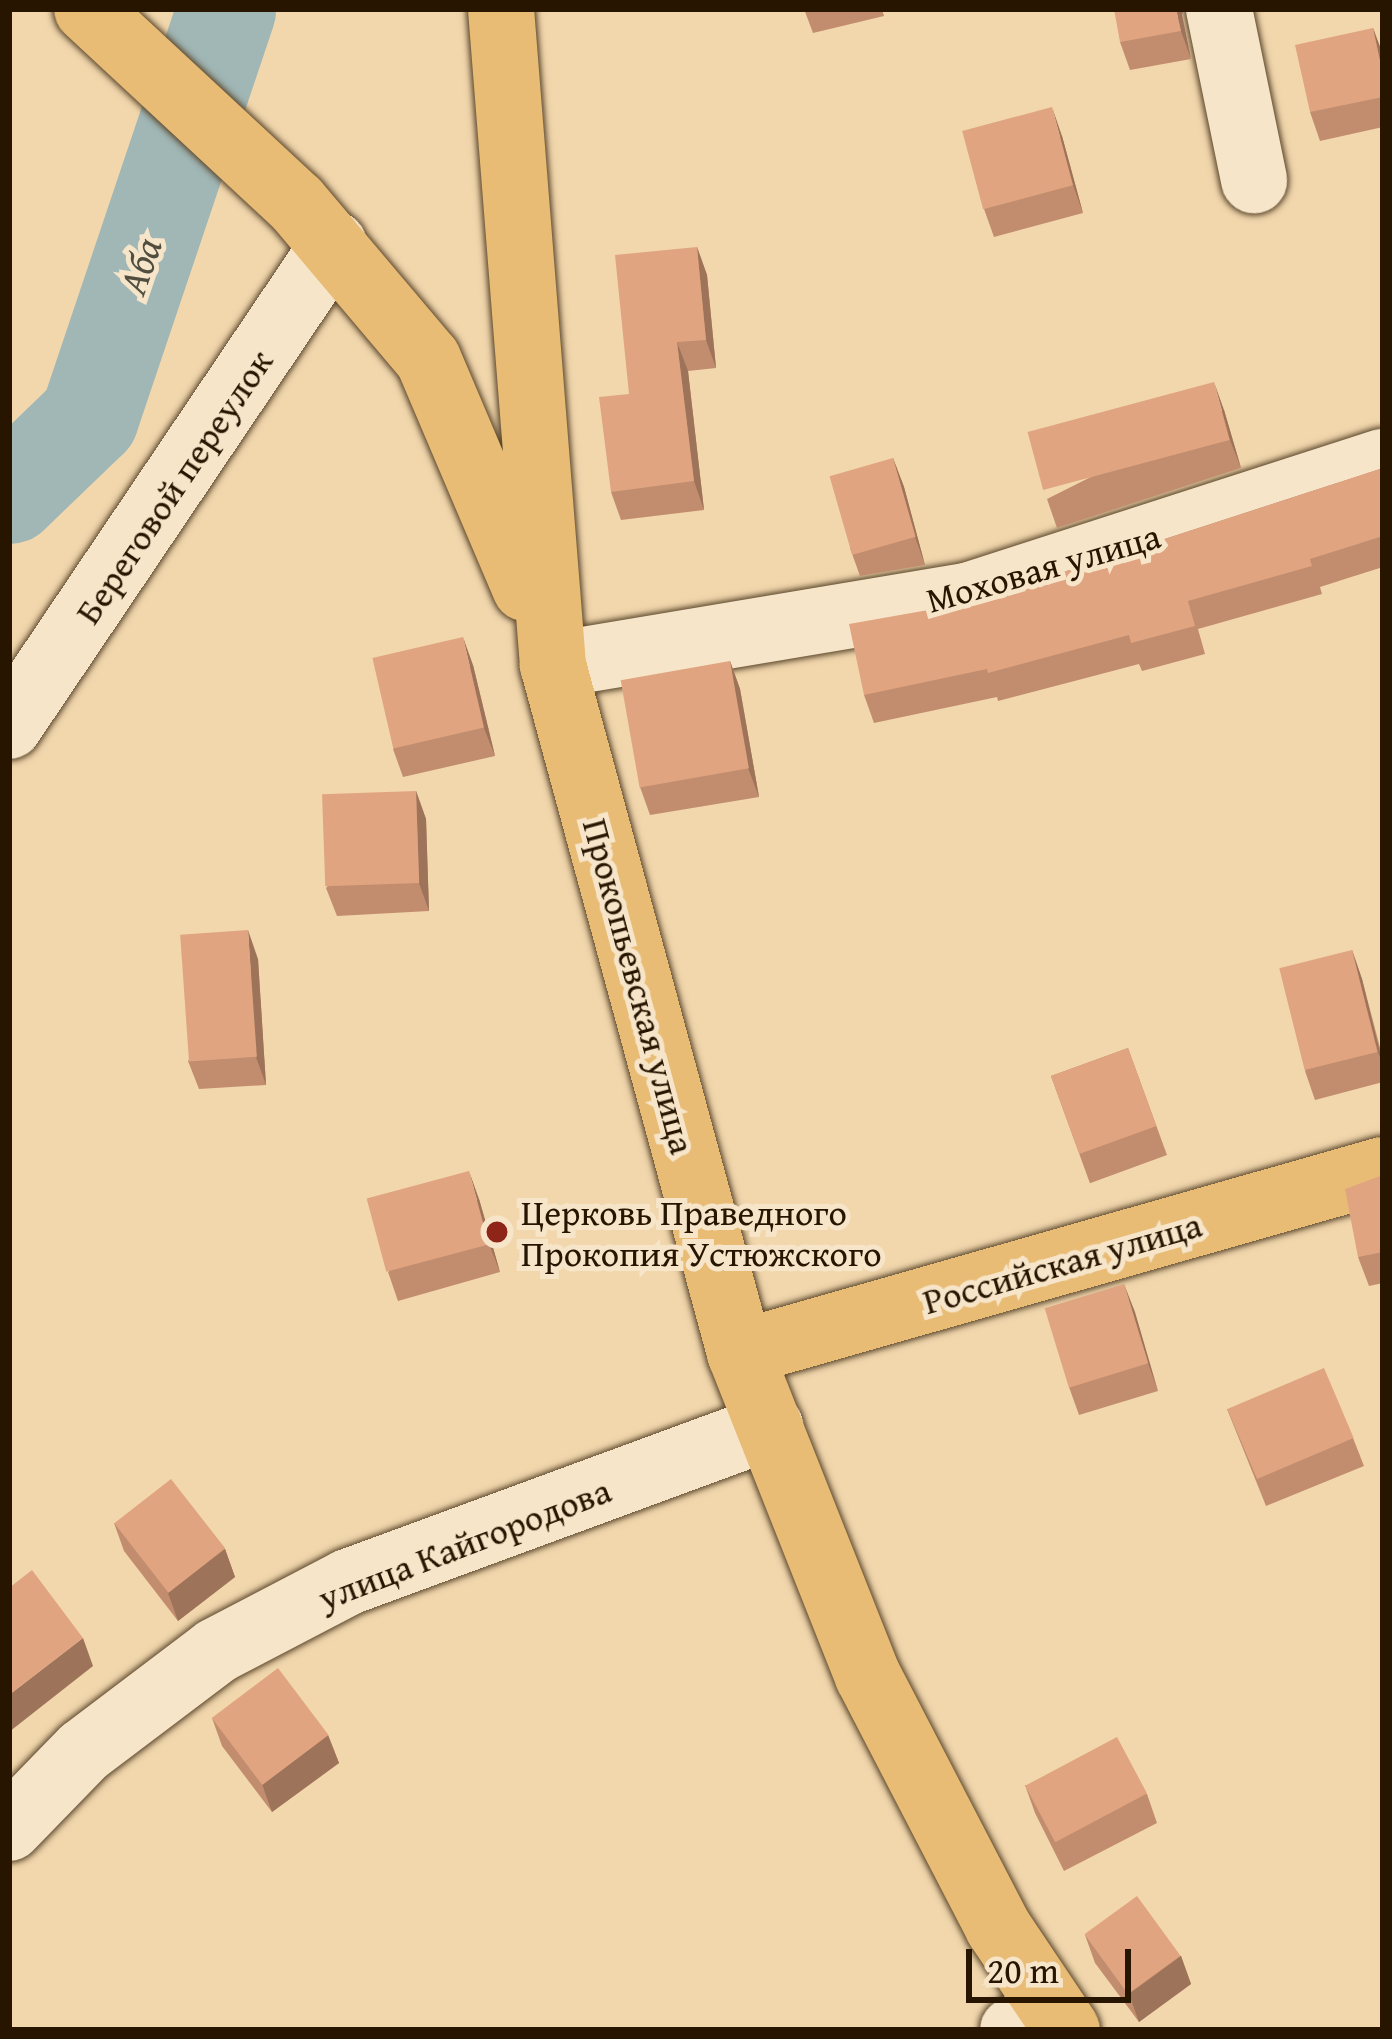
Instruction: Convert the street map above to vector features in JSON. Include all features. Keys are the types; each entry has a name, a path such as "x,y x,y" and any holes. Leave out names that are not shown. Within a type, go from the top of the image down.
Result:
{"main road":[{"path":"87,9 315,224 428,359 493,502 553,665"},
{"name":"Прокопьевская улица","path":"501,9 553,665 740,1353 868,1676 1043,2023"},
{"name":"Российская улица","path":"740,1353 1383,1170"}],"street":[{"path":"1220,9 1254,180"},
{"name":"Береговой переулок","path":"9,726 315,224"},
{"name":"Моховая улица","path":"553,665 967,596 1383,462"},
{"name":"улица Кайгородова","path":"9,1828 84,1751 216,1651 349,1582 770,1427"}],"building":[{"path":"1114,9 1176,9 1181,31 1120,42"},
{"path":"1373,28 1383,97 1310,112 1295,45"},
{"path":"1052,107 1073,185 983,209 962,131"},
{"path":"697,247 706,340 677,342 694,481 611,492 599,397 629,394 615,255"},
{"path":"1214,382 1230,440 1043,490 1028,432"},
{"path":"893,458 916,537 852,555 830,476"},
{"path":"1383,468 1383,536 1310,559 1312,566 1188,601 1195,626 1131,643 1129,635 988,673 987,669 864,695 849,624 968,603"},
{"path":"463,637 484,728 393,749 372,658"},
{"path":"730,661 749,768 640,788 621,680"},
{"path":"416,791 419,883 325,886 322,794"},
{"path":"248,930 257,1057 189,1061 180,935"},
{"path":"1352,950 1377,1052 1305,1070 1279,968"},
{"path":"1128,1048 1156,1126 1079,1154 1051,1076"},
{"path":"469,1171 489,1244 386,1272 367,1198"},
{"path":"1383,1175 1383,1252 1358,1257 1345,1189"},
{"path":"1124,1284 1148,1363 1069,1388 1045,1308"},
{"path":"1324,1368 1354,1438 1257,1479 1227,1409"},
{"path":"171,1479 225,1548 168,1593 114,1523"},
{"path":"32,1570 83,1638 9,1695 9,1588"},
{"path":"278,1668 329,1735 262,1785 212,1718"},
{"path":"1117,1737 1147,1794 1055,1842 1025,1786"},
{"path":"1137,1896 1180,1956 1128,1994 1084,1934"}],"waterway":[{"name":"Аба","path":"9,494 89,417 226,9"}],"place":[{"name":"Церковь Праведного Прокопия Устюжского","path":"497,1232"}]}
